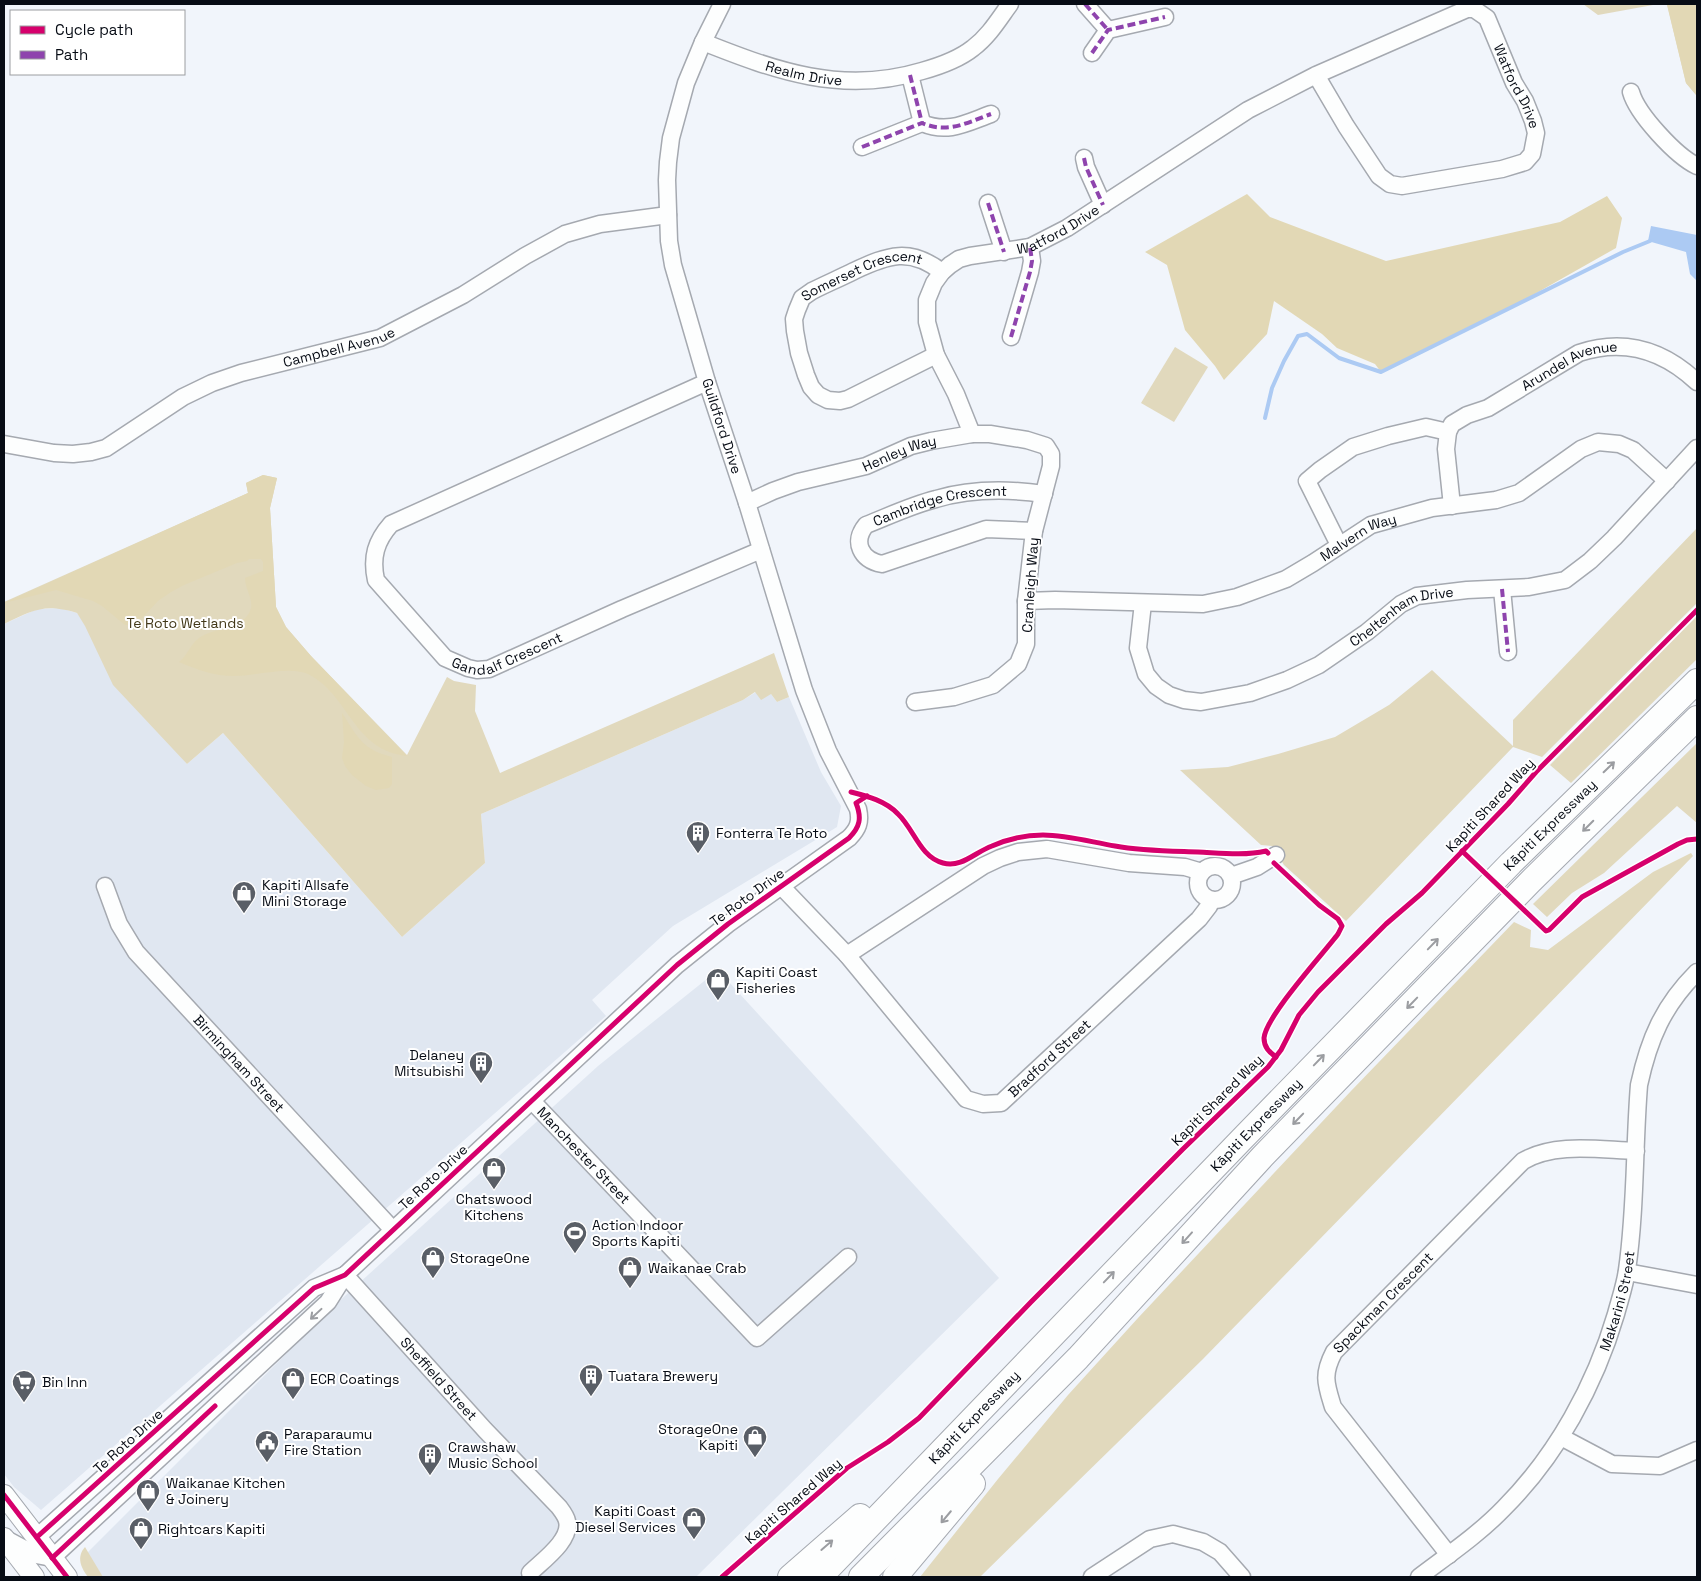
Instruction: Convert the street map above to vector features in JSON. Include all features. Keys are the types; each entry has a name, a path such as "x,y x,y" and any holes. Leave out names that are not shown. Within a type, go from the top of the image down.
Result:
{"highway":[{"name":"Kāpiti Expressway","path":"820,1577 1504,870 1697,680"},
{"name":"Kāpiti Expressway","path":"861,1577 1078,1358 1262,1156 1530,882 1697,718"},
{"path":"790,1577 861,1516 1082,1306"},
{"path":"896,1577 1078,1358"}],"main road":[{"path":"4,1495 42,1550 67,1577"},
{"path":"4,1537 34,1577"}],"street":[{"name":"Guildford Drive","path":"722,4 703,42 686,83 671,138 668,162 668,241 672,265 707,382 747,502 804,690 828,751 858,809 859,825 849,838"},
{"name":"Realm Drive","path":"703,42 772,68 838,81 867,81 910,75 944,65 974,47 993,29 1008,4"},
{"path":"1085,4 1108,30"},
{"name":"Watford Drive","path":"972,434 956,394 936,355 927,322 927,300 934,283 942,272 959,259 970,256 1030,248 1067,228 1248,110 1316,75 1467,10 1474,9 1487,18 1514,83 1533,121 1536,133 1532,154 1525,162 1494,171 1402,186 1390,184 1379,176 1346,126 1316,75"},
{"path":"1092,53 1108,30 1165,17"},
{"path":"910,75 922,123"},
{"path":"1631,92 1634,100 1663,139 1678,154 1697,166"},
{"path":"862,147 922,123 934,128 946,128 991,114"},
{"path":"1084,158 1086,167 1103,205"},
{"path":"988,203 1004,252"},
{"name":"Campbell Avenue","path":"4,444 54,453 73,454 106,448 183,397 212,383 380,338 463,295 525,256 565,234 600,224 668,215"},
{"path":"1011,337 1030,272 1032,261 1030,248"},
{"name":"Somerset Crescent","path":"936,355 856,396 840,401 828,400 818,395 811,387 799,353 794,319 802,298 812,291 884,258 906,256 923,260 942,272"},
{"name":"Arundel Avenue","path":"1448,432 1452,424 1467,415 1488,408 1564,361 1592,349 1624,347 1643,349 1672,362 1697,382"},
{"name":"Gandalf Crescent","path":"707,382 391,524 382,534 377,544 373,567 376,580 444,658 477,670 489,669 613,613 761,550"},
{"path":"1339,545 1307,481 1353,447 1379,438 1426,427 1448,432 1446,449 1452,506"},
{"name":"Henley Way","path":"747,502 773,490 798,482 866,466 911,446 972,434 990,434 1027,440 1046,446 1050,454"},
{"name":"Malvern Way","path":"1026,601 1203,604 1237,597 1286,579 1371,525 1411,513 1496,500 1519,492 1581,449 1598,442 1619,444 1633,450 1667,481"},
{"name":"Cheltenham Drive","path":"1143,603 1138,648 1146,674 1156,686 1169,695 1184,700 1201,702 1250,693 1287,680 1320,665 1401,604 1417,596 1467,590 1529,588 1565,580 1590,561 1697,448"},
{"name":"Cranleigh Way","path":"915,702 954,697 994,685 1018,664 1026,644 1026,601 1034,531 1051,466 1050,454"},
{"name":"Cambridge Crescent","path":"1034,531 986,529 882,564 869,559 858,543 866,525 936,498 982,492 1024,491 1044,494"},
{"path":"1502,589 1508,652"},
{"name":"Te Roto Drive","path":"42,1550 87,1527 328,1302 344,1275 677,965 728,924 849,838"},
{"path":"846,956 983,866 1018,852 1047,849 1129,863 1185,866 1202,872"},
{"path":"1212,900 1204,896 1200,890 1199,878 1202,872 1211,866 1218,866 1223,867 1231,876 1257,867 1276,854"},
{"name":"Bradford Street","path":"781,886 846,956 966,1098 983,1104 1001,1103 1200,919 1212,900 1222,898 1228,894 1232,882 1231,876"},
{"name":"Birmingham Street","path":"105,886 119,924 136,952 393,1230"},
{"name":"Makarini Street","path":"1419,1577 1470,1538 1504,1508 1527,1483 1561,1437 1590,1385 1611,1332 1627,1272 1633,1223 1639,1085 1656,1028 1674,997 1697,972"},
{"name":"Manchester Street","path":"532,1100 757,1338 848,1257"},
{"name":"Spackman Crescent","path":"1449,1555 1333,1407 1326,1384 1328,1364 1334,1352 1523,1161 1534,1154 1553,1150 1636,1151"},
{"path":"1627,1272 1697,1285"},
{"name":"Te Roto Drive","path":"42,1550 87,1493 314,1288 344,1275"},
{"name":"Sheffield Street","path":"344,1275 485,1430 559,1507 566,1517 568,1526 561,1544 530,1573"},
{"path":"200,1391 215,1406"},
{"path":"1561,1437 1612,1464 1660,1466 1697,1450"},
{"path":"87,1493 83,1503 87,1527"},
{"path":"1092,1577 1150,1539 1172,1534 1203,1542 1220,1552 1242,1577"},
{"path":"4,1537 16,1546 42,1550 40,1577"}],"shaded area":[{"path":"1667,4 1697,4 1697,96 1686,83"},
{"path":"1247,194 1270,217 1386,261 1560,222 1607,196 1622,218 1616,248 1508,309 1381,372 1375,364 1337,348 1322,334 1274,301 1267,334 1224,380 1215,366 1185,330 1167,265 1145,252"},
{"path":"263,475 277,478 270,508 276,607 286,627 311,656 407,756 389,752 363,734 334,696 310,675 302,672 284,671 227,676 206,672 179,662 199,638 236,624 248,615 251,604 245,578 263,571 261,559 249,559 237,563 184,585 158,601 140,620 132,625 125,625 93,601 56,590 4,603 248,493 246,483"},
{"path":"60,608 77,613 187,764 223,733 402,937 485,863 481,814 743,700 756,692 771,694 777,702 789,697 821,772 841,806 837,827 673,926 592,1000 606,1016 41,1510 14,1487 4,1474 4,624 37,609"},
{"path":"342,713 363,743 375,751 392,757 392,784 389,788 376,790 366,786 352,775 345,766 342,758 344,742"},
{"path":"718,970 999,1278 696,1577 95,1577 82,1558 335,1305 598,1066"}],"green space":[{"path":"1583,4 1697,4 1697,96 1686,83 1667,5 1653,5 1598,15"},
{"path":"1175,347 1208,367 1174,422 1141,403"},
{"name":"Te Roto Wetlands","path":"263,475 277,478 270,508 276,607 286,627 311,656 407,755 447,677 454,681 476,685 475,711 500,773 774,653 789,697 777,702 771,694 761,700 755,692 743,700 481,814 485,863 402,937 223,733 187,764 113,685 77,613 47,608 23,615 4,624 4,602 248,493 246,483"},
{"path":"1697,528 1697,603 1542,757 1513,747 1346,921 1284,865 1272,846 1261,845 1180,770 1228,767 1335,737 1389,705 1432,670 1513,746 1513,720"},
{"path":"1697,616 1697,659 1571,783 1550,765"},
{"path":"1697,743 1697,823 1677,806 1604,873 1572,893 1547,917 1533,904"},
{"path":"1691,853 1693,856 1203,1359 980,1577 920,1577 1068,1395 1351,1091 1514,922 1531,930 1530,947 1548,950 1653,872"},
{"path":"85,1547 103,1577 88,1577 83,1570 80,1559"}],"water":[{"path":"1651,226 1697,235 1697,281 1690,274 1686,252 1648,241"}],"waterway":[{"path":"1265,418 1272,388 1298,336 1307,334 1339,358 1381,372 1623,252 1650,241"}],"marked path":[{"path":"1085,4 1108,30"},
{"path":"1092,53 1108,30 1165,17"},
{"path":"910,75 922,123"},
{"path":"862,147 922,123 940,128 957,126 991,114"},
{"path":"1084,158 1086,167 1103,205"},
{"path":"988,203 1004,252"},
{"path":"1011,337 1030,272 1032,261 1030,247"},
{"path":"1502,589 1508,652"}],"cycle path":[{"name":"Kapiti Shared Way","path":"722,1577 847,1468 888,1442 919,1418 1183,1149 1268,1067 1281,1050 1299,1015 1318,992 1386,924 1422,893 1508,804 1536,772 1697,610"},
{"path":"851,792 876,800 893,809 904,820 923,849 935,860 943,863 956,863 1004,841 1037,835 1061,836 1146,850 1232,854 1266,851 1268,853"},
{"path":"37,1537 314,1288 345,1275 677,965 728,924 849,838 856,830 859,822 856,803 867,796"},
{"name":"Kapiti Shared Way","path":"1462,851 1546,931 1582,897 1678,844 1687,840 1697,839"},
{"path":"1274,863 1319,905 1338,919 1342,926 1338,934 1284,1001 1267,1028 1264,1038 1265,1044 1276,1057"},
{"path":"52,1558 215,1406"},
{"path":"4,1495 67,1577"}],"place":[{"name":"Fonterra Te Roto","path":"698,854"},
{"name":"Kapiti Allsafe Mini Storage","path":"244,914"},
{"name":"Kapiti Coast Fisheries","path":"718,1001"},
{"name":"Delaney Mitsubishi","path":"481,1084"},
{"name":"Chatswood Kitchens","path":"494,1190"},
{"name":"Action Indoor Sports Kapiti","path":"575,1254"},
{"name":"StorageOne","path":"433,1279"},
{"name":"Waikanae Crab","path":"630,1289"},
{"name":"Tuatara Brewery","path":"591,1397"},
{"name":"ECR Coatings","path":"293,1400"},
{"name":"Bin Inn","path":"24,1403"},
{"name":"StorageOne Kapiti","path":"755,1458"},
{"name":"Paraparaumu Fire Station","path":"267,1463"},
{"name":"Crawshaw Music School","path":"430,1476"},
{"name":"Waikanae Kitchen & Joinery","path":"148,1512"},
{"name":"Kapiti Coast Diesel Services","path":"694,1540"},
{"name":"Rightcars Kapiti","path":"141,1550"}]}
